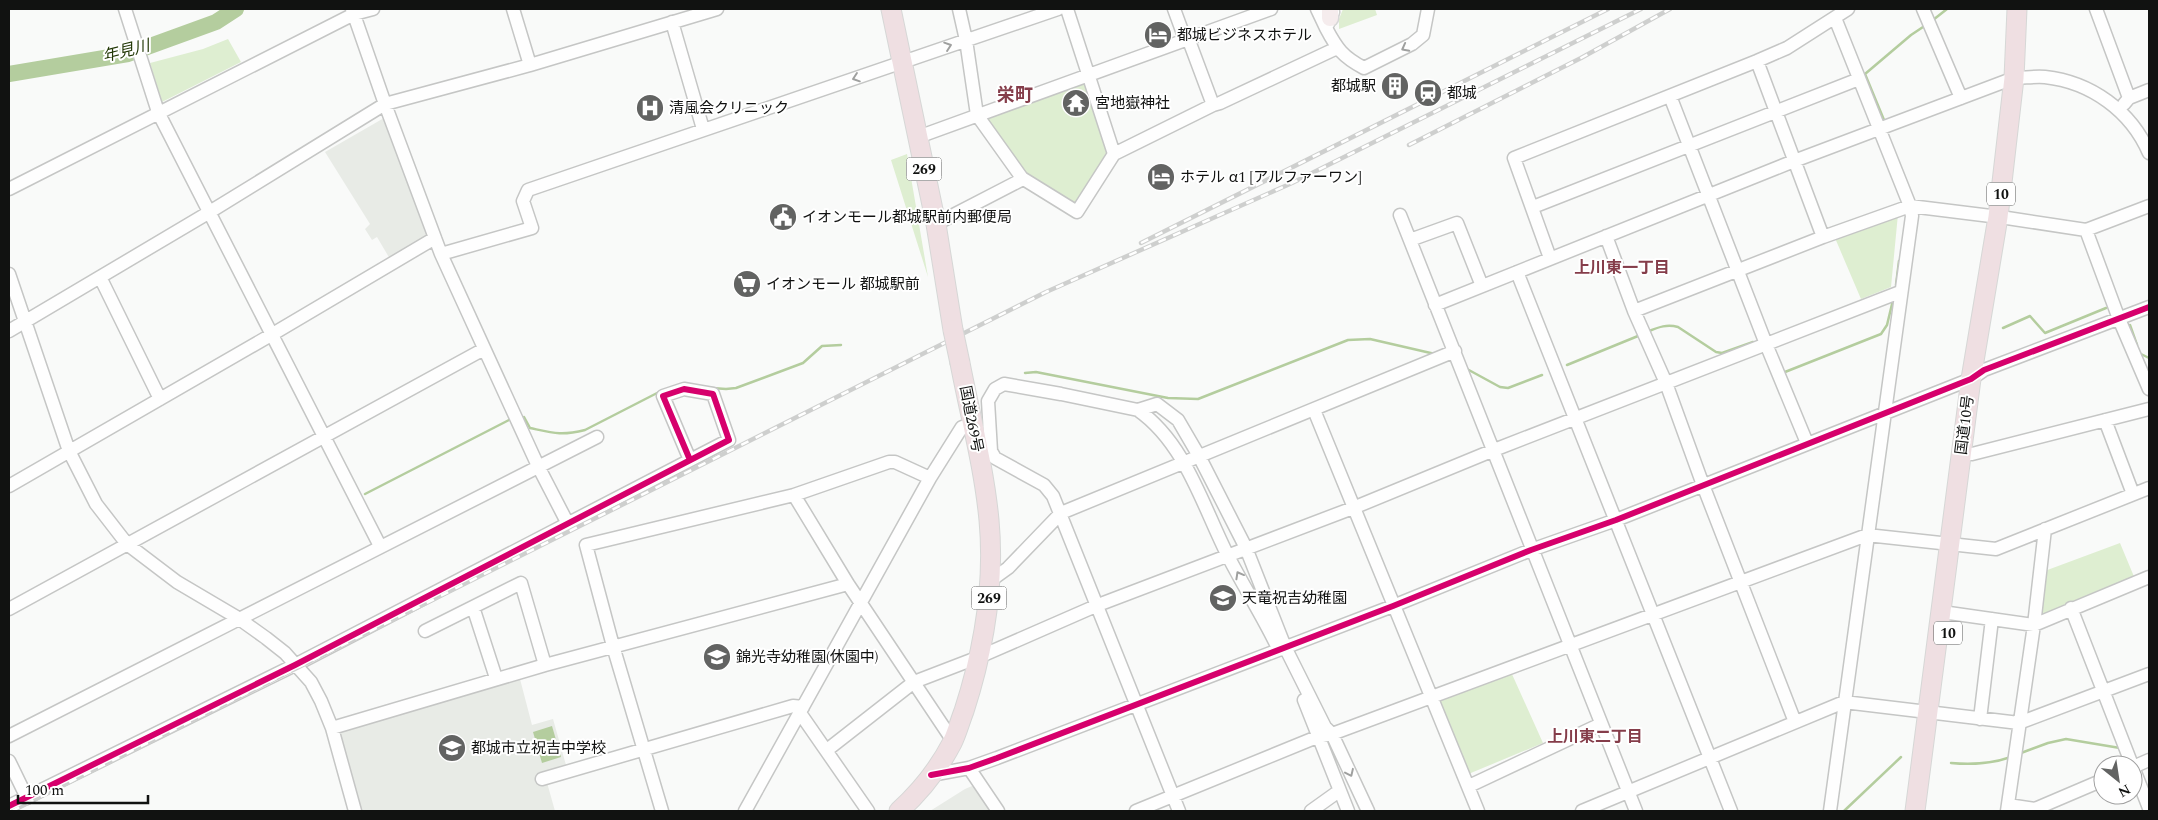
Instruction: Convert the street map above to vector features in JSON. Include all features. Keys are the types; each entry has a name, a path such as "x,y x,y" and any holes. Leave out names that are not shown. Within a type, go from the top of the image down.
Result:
{"highway":[{"name":"国道269号","path":"891,9 936,224 989,520 990,581 988,609 979,657 953,741 931,776 899,811"},
{"name":"国道10号","path":"2017,9 2018,78"},
{"name":"国道10号","path":"1914,811 1932,712 1977,374 2002,217 2024,9"},
{"name":"国道10号","path":"1955,544 1972,454 1977,374"},
{"name":"国道10号","path":"1924,811 1932,712"}],"street":[{"path":"125,9 158,112 380,546"},
{"path":"9,189 353,12 373,9"},
{"path":"513,9 530,65"},
{"path":"9,331 208,213 385,104 530,65 675,17 717,9"},
{"path":"959,9 966,40 977,116 1022,179 1077,212 1114,154 1213,105 1337,48"},
{"path":"441,254 532,228 523,201 528,190 1058,9"},
{"path":"1066,9 1114,154"},
{"path":"1174,9 1213,105"},
{"path":"918,138 1186,38 1271,9"},
{"path":"1550,258 1514,158 1787,48 1848,9"},
{"path":"2096,9 2129,98"},
{"path":"1328,15 1337,48 1347,60 1364,68 1412,44 1423,35 1430,10"},
{"path":"353,12 441,254 538,466 568,524"},
{"path":"675,17 703,130"},
{"path":"1830,811 1900,292 1912,216 1881,129 1835,18"},
{"path":"1927,19 1961,98"},
{"path":"1757,61 1823,237"},
{"path":"1435,305 1794,161 2018,78 2044,77 2065,81 2087,89 2119,109 2134,127 2149,153"},
{"path":"1533,207 1859,79"},
{"path":"2119,109 2129,98 2149,90"},
{"path":"1670,96 1766,344 1807,443"},
{"path":"936,224 1022,179"},
{"path":"1634,311 1823,237 1910,206 2002,217 2086,230 2149,206"},
{"path":"1400,215 1494,450 1531,550 1636,811"},
{"path":"1410,240 1457,223 1482,286"},
{"path":"2086,230 2119,319 2149,390"},
{"path":"1606,236 1634,311 1666,383 1703,485 1795,722"},
{"path":"9,486 435,238"},
{"path":"1517,272 1731,811"},
{"path":"9,274 69,451 96,504 127,544 177,582 238,618 266,638 285,653 311,682 322,701 332,728 355,811"},
{"path":"100,277 160,398"},
{"path":"827,750 914,682 979,657 1098,605 1353,508 1494,450 1900,292"},
{"path":"931,776 969,768 1393,606 1531,550 1616,520 1977,374 2149,307"},
{"path":"9,609 484,349"},
{"path":"990,581 1008,568 1061,513 1455,351"},
{"path":"1179,811 1053,496 1044,485 996,458 991,451 986,421 988,401 995,389 1004,384 1138,410 1151,419 1167,436 1184,463 1228,555 1325,727 1332,734 1368,811"},
{"path":"9,806 295,665 729,440 713,394 684,389 663,396 690,460"},
{"path":"1138,410 1157,404 1164,409 1184,428 1200,456 1246,548 1282,648 1348,811"},
{"path":"1972,454 2149,408"},
{"path":"1314,410 1478,811"},
{"path":"2105,420 2133,494"},
{"path":"745,811 930,478 962,427"},
{"path":"9,736 597,437"},
{"path":"662,811 613,646 586,545 794,494 889,462 895,462 930,478"},
{"path":"1136,811 1317,737 1332,734 1867,534 1996,549 2149,488"},
{"path":"794,494 848,584 953,741"},
{"path":"2045,529 2034,625 2008,808 2035,809 2093,784"},
{"path":"1946,612 2034,625 2149,577"},
{"path":"424,631 521,582 545,665"},
{"path":"332,728 496,678 848,584"},
{"path":"473,607 496,678"},
{"path":"2071,608 2128,755"},
{"path":"1980,719 1992,619"},
{"path":"1582,811 1844,702 2019,723 2103,693 2149,674"},
{"path":"542,778 793,706 801,710 868,811"},
{"path":"1469,786 1601,724"},
{"path":"9,761 27,798"},
{"path":"969,768 998,811"},
{"path":"1311,811 1339,791"},
{"path":"2143,793 2149,808"}],"shaded area":[{"path":"1343,9 1375,9 1377,15 1339,29 1339,19"},
{"path":"228,39 241,62 162,102 150,63 203,49"},
{"path":"1088,75 1114,154 1077,212 1022,178 977,115"},
{"path":"384,118 428,237 390,259 377,237 372,240 365,229 370,224 325,152"},
{"path":"907,154 928,277 891,160"},
{"path":"1898,214 1891,287 1861,299 1835,238"},
{"path":"2120,543 2135,579 2042,615 2037,613 2042,572"},
{"path":"1511,672 1543,743 1466,775 1437,700"},
{"name":"都城市立祝吉中学校","path":"520,679 532,725 553,719 566,765 544,772 555,811 360,811 338,731"},
{"path":"552,726 561,757 542,763 533,732"},
{"path":"972,786 981,790 995,811 930,811 965,789"}],"waterway":[{"name":"年見川","path":"9,74 128,54 216,22 236,9"},
{"path":"1933,20 1947,9"},
{"path":"1884,120 1865,74 1911,35 1926,25"},
{"path":"1896,285 1899,261"},
{"path":"1785,372 1881,334 1887,325 1893,300"},
{"path":"2003,328 2030,316 2045,333 2106,308"},
{"path":"2130,325 2137,345"},
{"path":"1649,331 1663,326 1678,327 1716,352 1722,353 1753,342"},
{"path":"1567,365 1638,336"},
{"path":"1025,373 1036,372 1168,398 1198,399 1348,340 1370,339 1435,354"},
{"path":"712,388 736,388 803,363 822,346 841,345"},
{"path":"2139,353 2149,358"},
{"path":"1467,369 1500,387 1508,388 1542,375"},
{"path":"524,417 530,428 557,433 577,432 585,430 661,391"},
{"path":"365,494 509,420"},
{"path":"2021,753 2048,743 2066,739 2120,748"},
{"path":"1844,811 1901,757"},
{"path":"1951,763 1981,763 2011,757"}],"railway":[{"path":"1141,243 1608,9"},
{"path":"12,811 1046,292 1292,183 1641,9"},
{"path":"1409,145 1581,58 1670,9"}],"cycle path":[{"path":"931,775 969,768 997,758 1393,606 1531,550 1616,520 1971,379 1984,370 2149,307"},
{"path":"9,806 295,665 729,440 713,394 684,389 663,396 690,460"}],"place":[{"name":"都城ビジネスホテル","path":"1158,35"},
{"name":"都城駅","path":"1395,86"},
{"name":"都城","path":"1428,93"},
{"name":"宮地嶽神社","path":"1076,103"},
{"name":"清風会クリニック","path":"650,108"},
{"name":"ホテル α1 [アルファーワン]","path":"1161,177"},
{"name":"イオンモール都城駅前内郵便局","path":"783,217"},
{"name":"イオンモール 都城駅前","path":"747,284"},
{"name":"天竜祝吉幼稚園","path":"1223,598"},
{"name":"錦光寺幼稚園(休園中)","path":"717,657"},
{"name":"都城市立祝吉中学校","path":"452,748"}],"district":[{"name":"栄町","path":"1015,95"},
{"name":"上川東一丁目","path":"1622,268"},
{"name":"上川東二丁目","path":"1595,737"}]}
